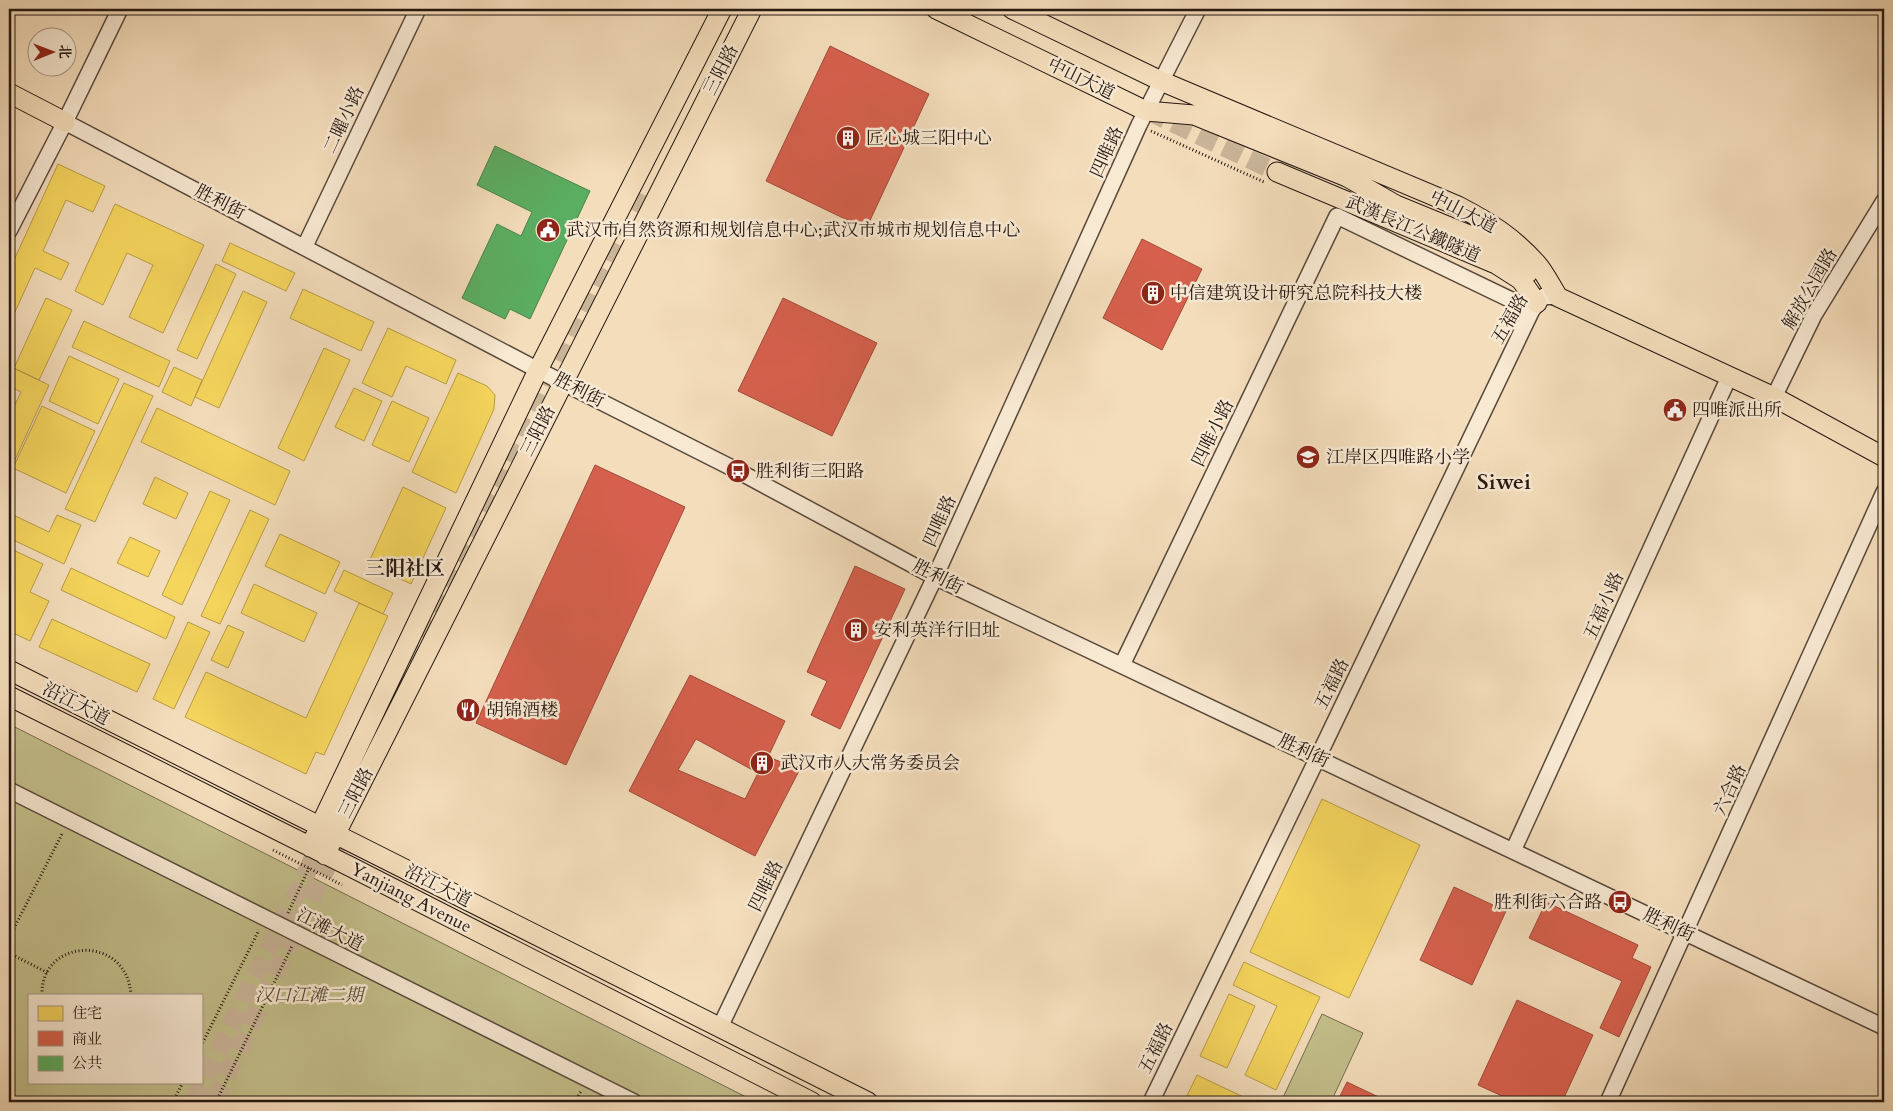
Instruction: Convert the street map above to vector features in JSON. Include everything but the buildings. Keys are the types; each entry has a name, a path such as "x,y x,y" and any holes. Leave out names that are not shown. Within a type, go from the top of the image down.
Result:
{"main road":[{"name":"三阳路","path":"328,830 538,370 722,9"},
{"name":"三阳路","path":"317,851 563,381 752,9"},
{"name":"中山大道","path":"936,9 1143,118 1194,115 1347,178 1396,205 1491,244 1518,262 1528,273 1543,302"},
{"name":"中山大道","path":"1012,9 1161,81 1458,206 1488,221 1508,236 1538,265 1543,302"},
{"name":"胜利街","path":"9,93 65,122"},
{"name":"武漢長江公鐵隧道","path":"1271,178 1496,264 1521,280 1543,302"},
{"path":"1543,302 1729,377 1774,398 1884,457"},
{"name":"沿江大道","path":"9,670 868,1102"},
{"name":"Yanjiang Avenue","path":"9,696 812,1102"}],"street":[{"path":"9,231 120,9"},
{"name":"二曜小路","path":"305,246 418,9"},
{"name":"四唯路","path":"720,1027 935,577 1143,118 1198,9"},
{"name":"胜利街","path":"65,122 305,246 538,370 563,381 738,472 935,577 1884,1027"},
{"name":"解放公园路","path":"1774,398 1814,315 1884,201"},
{"name":"四唯小路","path":"1122,665 1337,216 1543,302"},
{"name":"五福路","path":"1151,1102 1543,302"},
{"name":"五福小路","path":"1513,851 1729,377"},
{"name":"六合路","path":"1608,1102 1884,492"},
{"name":"江滩大道","path":"9,790 634,1102"}],"path":[{"path":"1143,118 1271,178"},
{"path":"9,938 69,820"},
{"path":"273,850 342,885"},
{"path":"281,926 309,868"},
{"path":"202,1044 265,918"},
{"path":"216,1102 298,935"},
{"path":"42,994 44,980 55,963 72,952 92,950 111,956 124,970 129,979 131,994"},
{"path":"9,953 48,972"},
{"path":"173,1102 182,1084"}],"green space":[{"name":"汉口江滩二期","path":"9,724 756,1102 9,1102"},
{"path":"1322,1014 1363,1033 1331,1102 1281,1102"}],"tunnel":[{"path":"1148,111 1277,172"},
{"path":"348,788 505,470 642,186"},
{"path":"202,1084 324,837"},
{"path":"214,1102 338,843"},
{"path":"193,1102 202,1084"}],"place":[{"name":"匠心城三阳中心","path":"848,138"},
{"name":"武汉市自然资源和规划信息中心;武汉市城市规划信息中心","path":"548,230"},
{"name":"中信建筑设计研究总院科技大楼","path":"1153,293"},
{"name":"四唯派出所","path":"1675,410"},
{"name":"江岸区四唯路小学","path":"1308,457"},
{"name":"胜利街三阳路","path":"738,471"},
{"name":"安利英洋行旧址","path":"856,630"},
{"name":"胡锦酒楼","path":"468,710"},
{"name":"武汉市人大常务委员会","path":"762,763"},
{"name":"胜利街六合路","path":"1620,902"}],"district":[{"name":"Siwei","path":"1504,482"},
{"name":"三阳社区","path":"405,568"}]}
